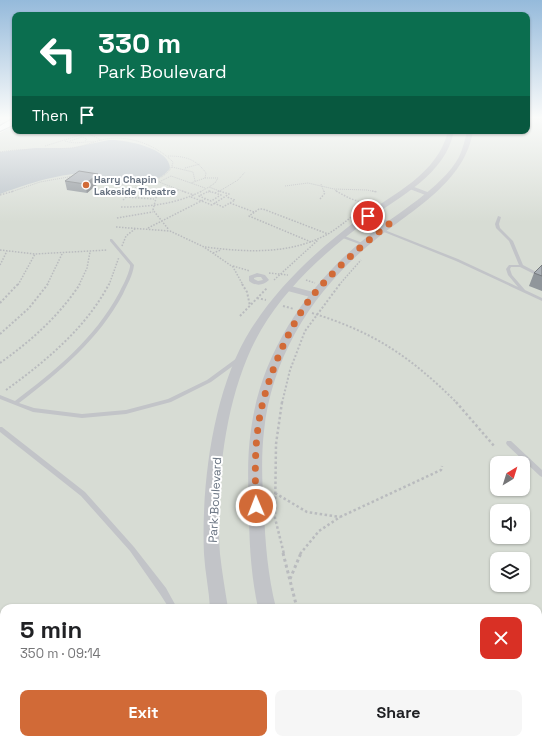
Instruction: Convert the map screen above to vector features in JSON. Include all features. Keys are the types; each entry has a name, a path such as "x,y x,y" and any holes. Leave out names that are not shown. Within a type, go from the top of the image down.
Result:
{"street":[{"name":"Park Boulevard","path":"219,604 212,546 215,468 225,409 248,344 274,303 297,276 363,214 409,187 432,167 442,153"},
{"path":"265,604 256,537 255,460 261,407 276,360 302,311 316,289 363,244 428,194 457,166 464,153"},
{"path":"409,187 428,194"},
{"path":"363,214 385,227"},
{"path":"287,288 316,289"}],"lane":[{"path":"499,217 497,224 498,228 511,240 521,266"},
{"path":"385,227 542,300"},
{"path":"341,236 363,244"},
{"path":"15,403 53,375 85,345 118,299 132,265 111,240"},
{"path":"524,291 508,272 510,266 521,266 542,277"},
{"path":"0,397 33,410 82,416 126,412 169,401 208,381 243,356"},
{"path":"0,429 82,494 132,550 163,591 171,604"},
{"path":"509,442 542,474"}],"path":[{"path":"93,175 99,176 110,183 125,185 151,181 161,177 172,167 173,162 168,156 162,153"},
{"path":"168,156 188,157 201,164 206,173 205,178"},
{"path":"184,169 201,164"},
{"path":"172,167 193,172 195,182"},
{"path":"215,193 238,180 245,172"},
{"path":"0,195 40,182 74,176"},
{"path":"194,195 159,182 171,176 206,188"},
{"path":"161,177 165,179"},
{"path":"121,207 153,207 170,204 191,197 215,183 218,178 205,178 191,183"},
{"path":"285,186 292,183 321,184 334,189 349,198 363,203"},
{"path":"134,184 143,192 157,194 167,194 179,190"},
{"path":"320,199 325,194 321,184"},
{"path":"124,200 136,187"},
{"path":"191,197 212,205 230,194 209,187"},
{"path":"334,189 369,189 378,192"},
{"path":"209,191 215,193 221,195 211,201 199,196 209,191"},
{"path":"200,192 204,193"},
{"path":"157,194 153,207 154,212 161,223 170,231 204,247 233,267 247,292 250,306"},
{"path":"214,203 223,207 235,200 226,196"},
{"path":"126,197 155,199"},
{"path":"216,198 220,200"},
{"path":"147,228 161,223 205,199"},
{"path":"230,203 254,212"},
{"path":"311,242 250,217 250,215 259,209 263,209 328,234"},
{"path":"117,218 154,212"},
{"path":"204,247 263,251 311,242 363,214"},
{"path":"116,227 147,228 170,231"},
{"path":"6,390 40,366 54,353 98,303 109,288 126,236 136,228"},
{"path":"240,316 280,274 319,239"},
{"path":"212,253 222,249"},
{"path":"0,250 35,254 62,254 107,250"},
{"path":"0,265 7,251"},
{"path":"0,363 34,338 67,302 85,272 90,252"},
{"path":"0,303 17,286 35,254"},
{"path":"0,334 20,317 37,299 51,280 62,254"},
{"path":"296,604 275,518 276,444 282,404 290,370 305,331 334,291 364,257"},
{"path":"301,279 316,289"},
{"path":"257,298 350,325 377,338 403,354 438,383 464,409 495,447"},
{"path":"290,580 300,554 319,531 340,517 441,470 442,466"},
{"path":"275,493 307,512 340,517"}],"shaded area":[{"path":"0,153 542,153 542,604 0,604"},
{"path":"0,153 159,153 168,161 170,168 165,174 151,181 117,183 110,182 108,178 96,175 69,175 39,181 0,194"}],"building":[{"path":"79,171 98,174 85,184 65,181"},
{"path":"542,265 542,276 534,273"}],"place":[{"name":"Harry Chapin Lakeside Theatre","path":"86,185"}],"route":[{"path":"256,506 255,460 261,407 276,360 302,312 314,295 347,259 363,244 389,224 368,216"}]}
